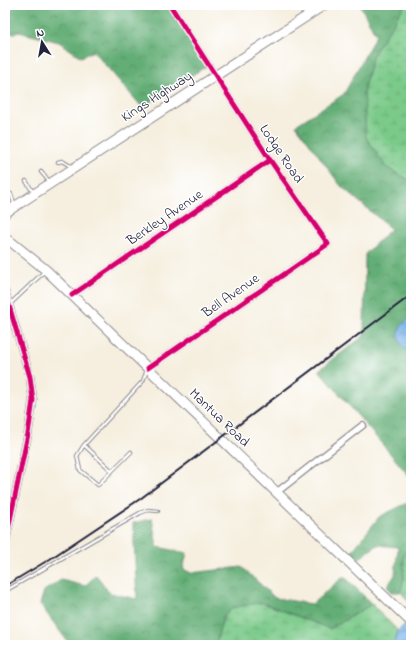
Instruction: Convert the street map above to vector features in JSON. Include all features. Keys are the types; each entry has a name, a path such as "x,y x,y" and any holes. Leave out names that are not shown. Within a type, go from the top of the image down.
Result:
{"main road":[{"name":"Kings Highway","path":"5,213 324,5"},
{"name":"Mantua Road","path":"5,237 46,270 411,622"}],"street":[{"name":"Lodge Road","path":"170,5 270,160 328,244"},
{"name":"Berkley Avenue","path":"72,295 270,160"},
{"name":"Bell Avenue","path":"148,368 328,244"},
{"path":"5,292 30,377 33,400 28,434 8,513 5,544"},
{"path":"277,492 364,425"}],"lane":[{"path":"58,162 62,161 74,168"},
{"path":"41,172 50,183"},
{"path":"26,182 34,194"},
{"path":"11,194 15,206"},
{"path":"9,305 46,270"},
{"path":"131,452 98,485 80,470 77,456 84,445 143,381 148,368"},
{"path":"84,445 112,470"},
{"path":"5,591 140,513 148,510 158,511"}],"green space":[{"path":"5,5 169,5 208,65 142,107 93,51 81,57 59,42 19,32 5,35"},
{"path":"360,5 405,5 373,55 364,88 366,137 386,167 411,181 411,478 319,370 364,336 365,254 391,229 341,186 296,125 344,94 376,35"},
{"path":"405,5 411,5 411,181 386,167 366,137 364,88 373,55"},
{"path":"411,501 411,550 404,554 404,578 401,592 392,592 387,587 395,575 398,547 377,545 357,560 350,554 379,517"},
{"path":"152,519 157,547 187,553 183,569 191,573 242,567 275,598 312,604 344,576 372,604 330,629 263,603 223,616 216,645 70,645 40,604 44,591 61,580 85,586 96,575 110,593 137,599 133,523"},
{"path":"411,550 411,605 401,592 404,578 404,554"},
{"path":"263,603 330,629 372,604 398,631 393,645 216,645 222,623 228,612 233,608 240,606"}],"water":[{"path":"411,316 410,350 403,348 398,336 401,326"},
{"path":"411,618 411,645 393,645 398,631"}],"waterway":[{"path":"386,645 397,642"}],"railway":[{"path":"5,586 50,559 140,499 411,295"}],"cycle path":[{"path":"148,368 328,244 270,160 170,5"},
{"path":"72,295 270,160"},
{"path":"5,292 30,377 33,400 28,434 5,544"}]}
